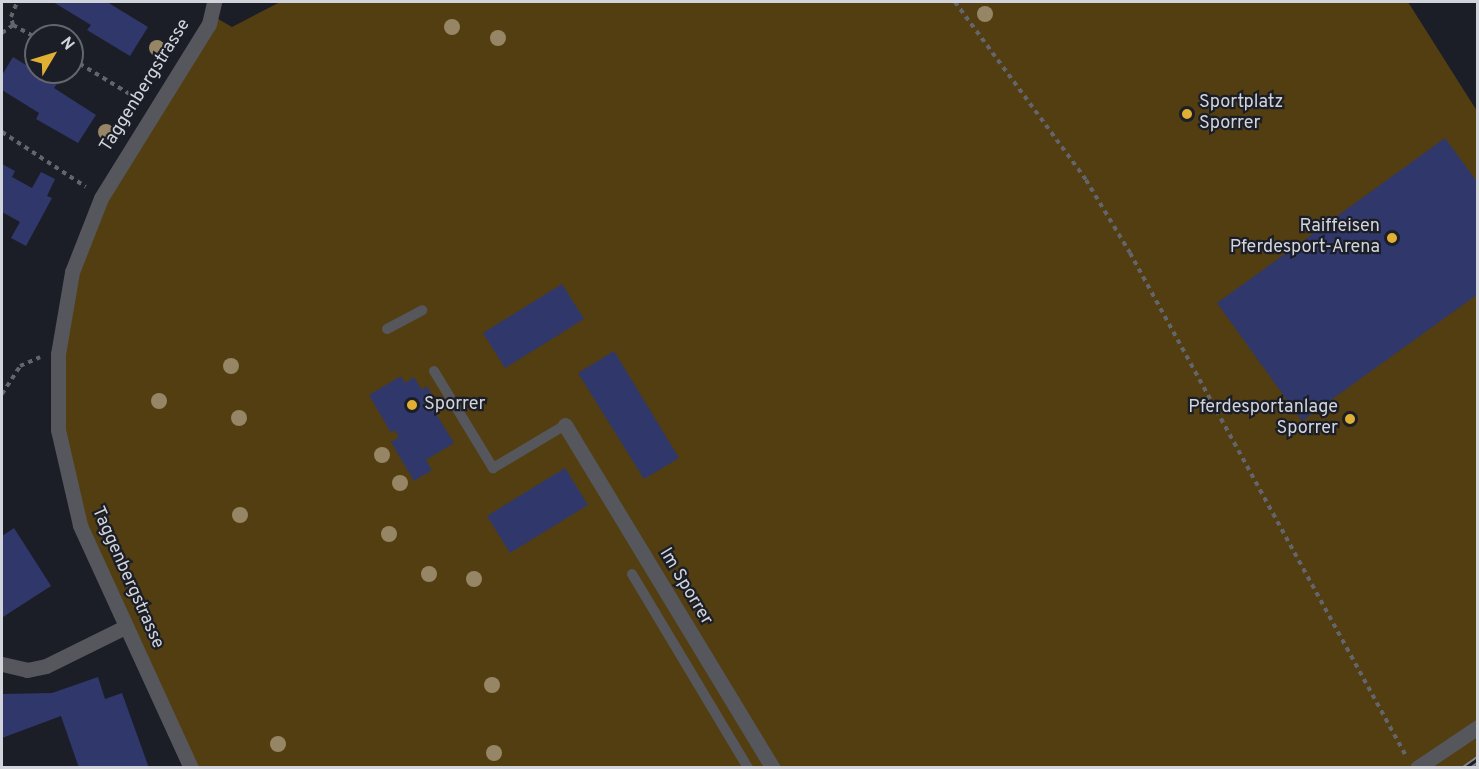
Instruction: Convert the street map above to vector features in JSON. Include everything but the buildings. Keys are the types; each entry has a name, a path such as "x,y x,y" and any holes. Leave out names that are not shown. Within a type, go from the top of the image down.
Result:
{"street":[{"name":"Taggenbergstrasse","path":"191,768 80,525 58,430 58,354 63,313 72,272 101,198 154,109 209,24 215,2"},
{"name":"Im Sporrer","path":"565,425 772,768"},
{"path":"2,664 27,670 46,666 125,627"},
{"path":"1412,763 1478,727"}],"lane":[{"path":"387,329 422,310"},
{"path":"434,371 493,468 565,425"},
{"path":"632,574 748,768"}],"path":[{"path":"17,2 11,17 13,25 24,31"},
{"path":"955,2 1086,180 1125,243 1412,763"},
{"path":"2,33 13,25"},
{"path":"84,66 154,109"},
{"path":"2,132 101,198"},
{"path":"2,394 20,366 36,357"}],"shaded area":[{"path":"280,2 1408,2 1477,111 1477,767 191,768 67,478 63,313 101,198 213,16 232,27"}],"railway":[{"path":"1465,768 1478,759"}],"place":[{"name":"Sportplatz Sporrer","path":"1187,114"},
{"name":"Raiffeisen Pferdesport-Arena","path":"1392,238"},
{"name":"Sporrer","path":"412,405"},
{"name":"Pferdesportanlage Sporrer","path":"1350,419"}]}
